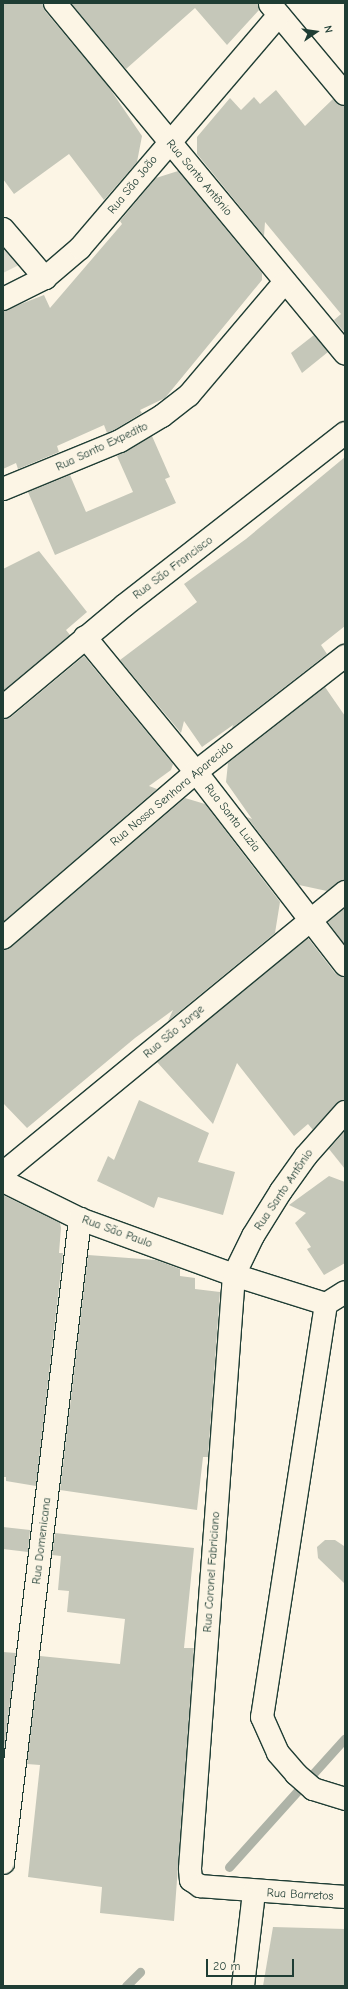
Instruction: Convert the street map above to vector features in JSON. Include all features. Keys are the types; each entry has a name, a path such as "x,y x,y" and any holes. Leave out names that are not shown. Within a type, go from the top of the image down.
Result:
{"street":[{"name":"Rua Santo Antônio","path":"55,3 345,353"},
{"name":"Rua São João","path":"3,299 45,278 80,248 169,142 274,9"},
{"path":"274,9 342,84"},
{"path":"3,229 45,278"},
{"name":"Rua Santo Expedito","path":"3,489 120,441 162,416 189,395 285,282"},
{"name":"Rua São Francisco","path":"3,707 85,636 345,433"},
{"name":"Rua Santa Luzia","path":"85,636 196,772 345,965"},
{"name":"Rua Nossa Senhora Aparecida","path":"3,938 196,772 345,656"},
{"name":"Rua São Jorge","path":"3,1173 345,892"},
{"name":"Rua Santo Antônio","path":"234,1275 253,1236 281,1191 306,1156 345,1112"},
{"name":"Rua São Paulo","path":"3,1181 80,1219 234,1275 326,1304"},
{"name":"Rua Domenicana","path":"3,1863 80,1219"},
{"name":"Rua Coronel Fabriciano","path":"190,1869 234,1275"},
{"path":"345,1292 326,1304 262,1717 278,1753 296,1774 313,1788 345,1800"},
{"name":"Rua Barretos","path":"190,1869 191,1880 197,1885 254,1892 345,1897"},
{"name":"Rua Barretos","path":"243,1986 254,1892"}],"shaded area":[{"path":"3,246 19,265 3,273"}],"building":[{"path":"3,3 43,3 45,11 108,86 142,136 137,162 104,200 69,154 14,194 3,179"},
{"path":"71,3 258,3 259,10 227,45 195,8 126,69"},
{"path":"276,90 305,126 333,99 345,106 345,333 334,320 341,314 265,222 264,236 197,154 197,137 230,98 241,110 254,97 260,104"},
{"path":"178,171 262,273 262,280 165,398 140,410 142,413 114,430 107,433 104,425 57,446 59,452 18,469 16,463 3,469 3,311 44,295 50,308 122,224 120,221 156,178"},
{"path":"314,335 328,352 302,373 291,353"},
{"path":"152,436 170,477 165,479 176,503 55,555 28,492 70,475 86,512 133,492 117,456"},
{"path":"345,457 345,626 321,645 327,654 232,728 233,725 202,747 184,721 181,733 120,660 197,602 184,584 246,539"},
{"path":"39,551 87,612 66,630 70,635 3,691 3,569"},
{"path":"84,656 173,764 171,770 149,786 157,789 3,922 3,719 11,717"},
{"path":"325,687 345,716 345,880 327,891 299,885 247,817 252,819 226,782 228,763"},
{"path":"185,798 205,804 280,902 275,933 168,1021 173,1010 135,1038 27,1128 3,1103 3,950 11,947"},
{"path":"345,908 345,945 328,922"},
{"path":"308,938 335,973 345,977 345,1100 336,1104 313,1130 308,1124 294,1136 237,1063 213,1124 157,1062"},
{"path":"139,1100 209,1133 198,1162 235,1172 223,1215 158,1197 154,1208 97,1181 108,1156 114,1160"},
{"path":"345,1131 345,1169 329,1149"},
{"path":"329,1176 345,1182 345,1263 324,1275 307,1249 311,1247 295,1223 306,1213 289,1205"},
{"path":"3,1195 60,1223 61,1228 59,1253 63,1253 36,1486 6,1481 6,1477 3,1477"},
{"path":"88,1255 156,1260 180,1269 180,1276 195,1278 195,1289 220,1292 208,1457 203,1457 197,1510 60,1490"},
{"path":"3,1527 30,1530 28,1552 3,1549"},
{"path":"55,1533 194,1548 184,1648 194,1648 174,1921 100,1913 102,1887 28,1877 40,1765 27,1764 40,1656 120,1664 125,1619 67,1612 69,1591 58,1590 61,1556 52,1555"},
{"path":"325,1540 335,1540 344,1546 344,1583 318,1558 317,1547"},
{"path":"3,1652 16,1653 3,1758"},
{"path":"273,1927 345,1929 345,1986 263,1986"}],"waterway":[{"path":"229,1867 345,1738"},
{"path":"126,1986 140,1972"}]}
